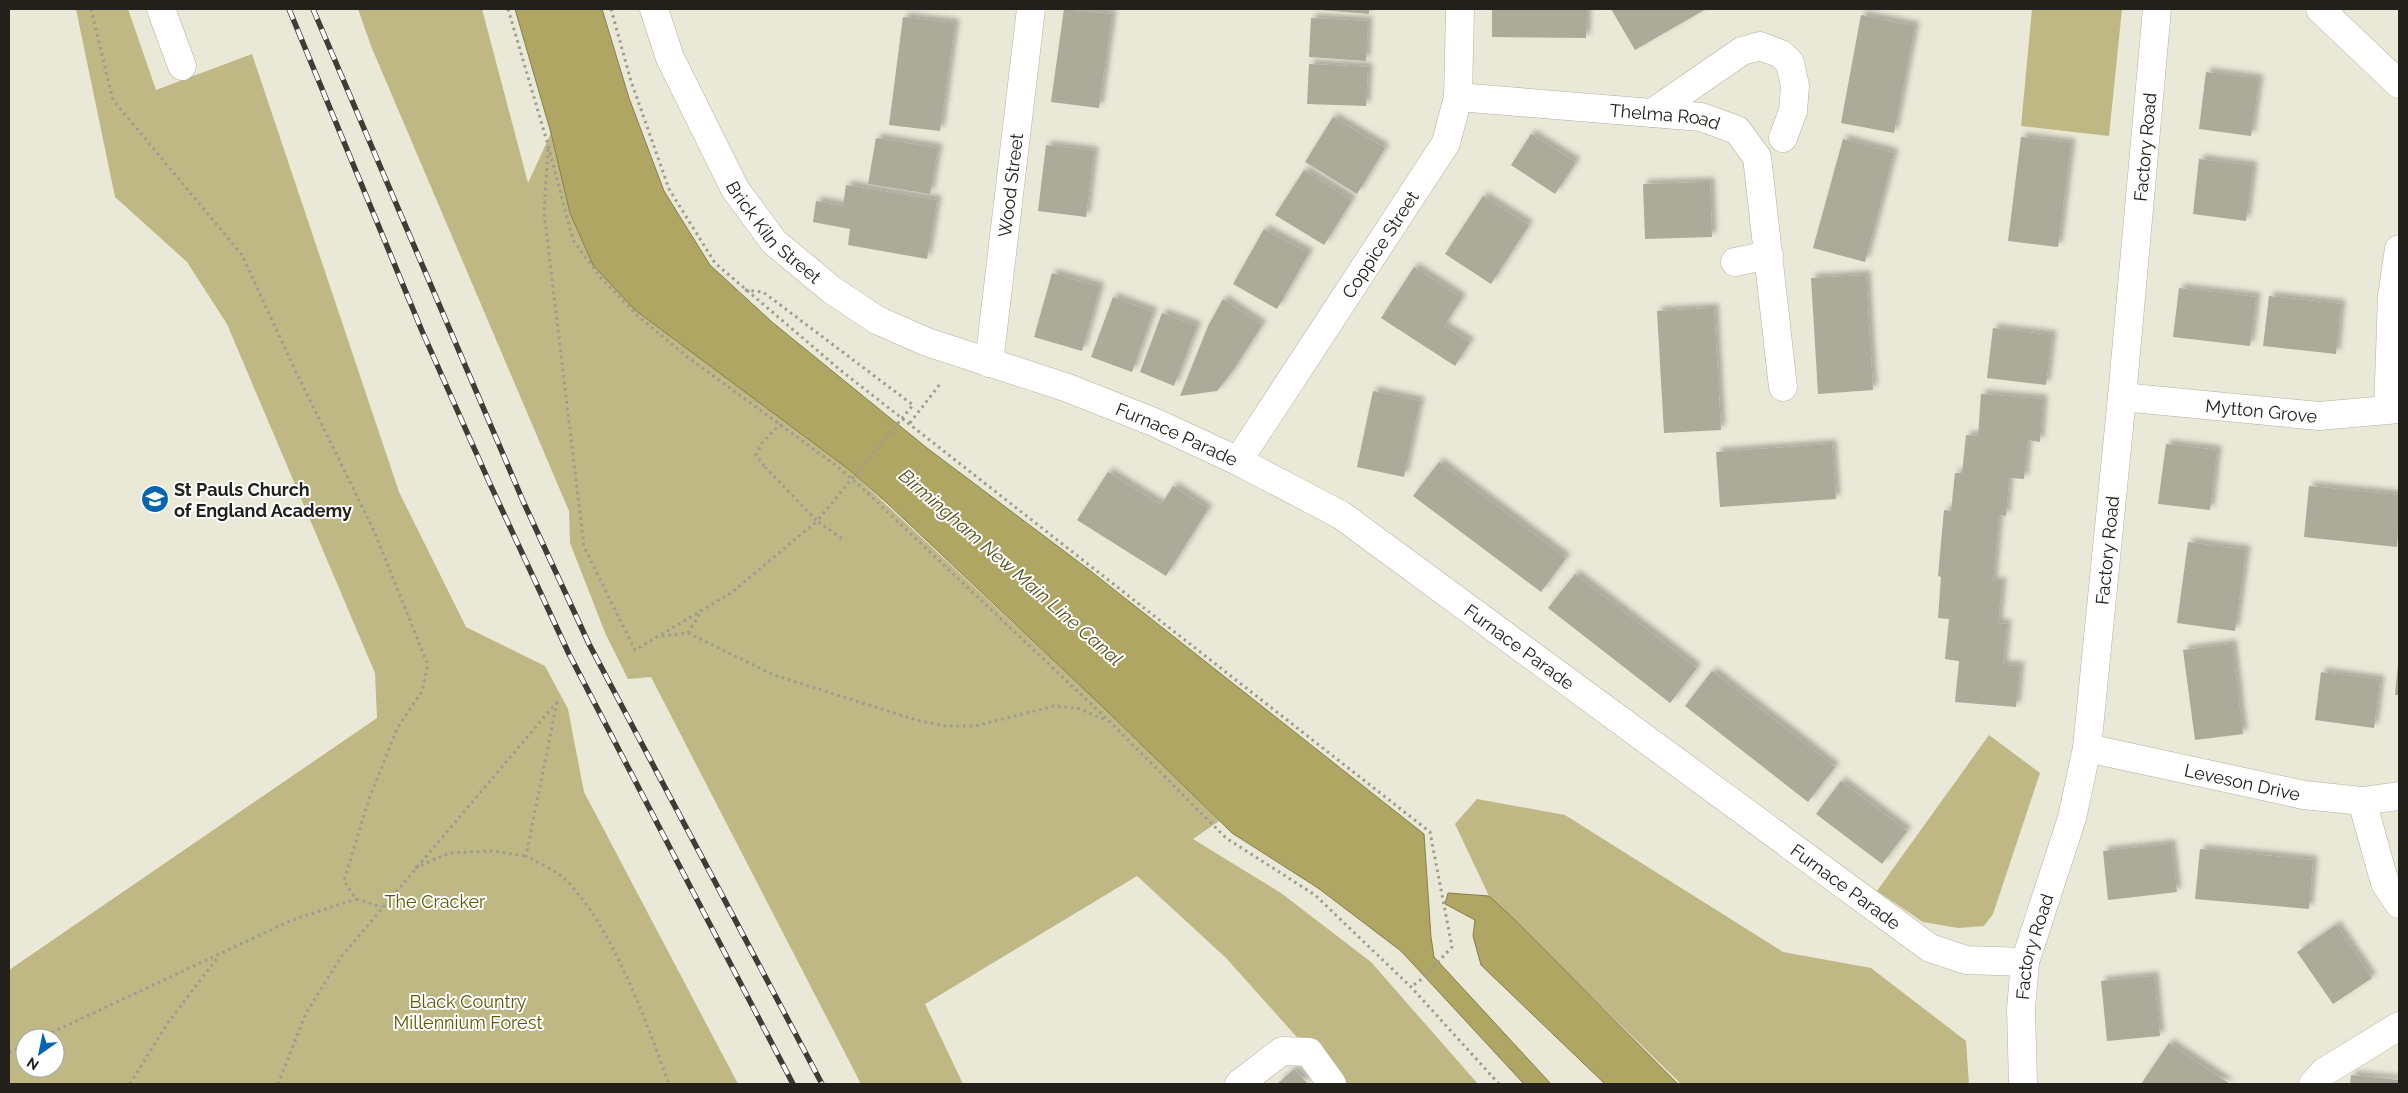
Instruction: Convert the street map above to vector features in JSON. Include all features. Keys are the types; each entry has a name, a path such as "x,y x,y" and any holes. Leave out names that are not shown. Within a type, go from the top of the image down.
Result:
{"street":[{"path":"161,9 182,66"},
{"name":"Brick Kiln Street","path":"654,9 670,58 735,189 774,242 832,290 877,320 989,363"},
{"name":"Wood Street","path":"989,363 1031,9"},
{"name":"Coppice Street","path":"1238,461 1446,143 1458,97 1460,9"},
{"name":"Factory Road","path":"2023,1084 2021,1008 2025,962 2072,818 2087,748 2122,397 2157,9"},
{"path":"2320,9 2399,84"},
{"path":"1652,113 1742,51 1760,46 1781,54 1790,63 1795,86 1794,111 1783,138"},
{"name":"Thelma Road","path":"1458,97 1701,118 1737,130 1757,157 1783,387"},
{"path":"2394,409 2392,296 2399,249"},
{"path":"1735,262 1769,255"},
{"name":"Furnace Parade","path":"989,363 1068,388 1156,423 1238,461 1341,515 1930,948 1966,960 2025,962"},
{"name":"Mytton Grove","path":"2122,397 2319,416 2394,409"},
{"name":"Leveson Drive","path":"2087,748 2304,795 2362,801 2399,796"},
{"path":"2362,801 2385,883 2399,904"},
{"path":"2313,1084 2324,1072 2399,1026"},
{"path":"1239,1084 1282,1051 1309,1052 1332,1084"}],"path":[{"path":"91,9 113,100 242,255 296,372 374,530 428,665 422,691 398,727 369,799 344,881 356,899"},
{"path":"508,9 548,145 573,240 600,277 638,316 686,356 780,424 860,486 1109,721 1226,838 1315,894 1411,987 1499,1084"},
{"path":"611,9 631,81 669,189 715,263 832,363 1430,832 1452,947 1423,978 1411,987"},
{"path":"548,145 544,212 584,548 635,650 731,593 818,521 913,406 763,292 746,290"},
{"path":"910,424 962,354"},
{"path":"780,424 762,442 756,455 764,466 818,521 844,540"},
{"path":"688,633 703,610"},
{"path":"658,637 688,633 774,675 916,720 946,726 975,726 1054,706 1077,708 1109,721"},
{"path":"278,1084 306,1013 342,957 414,868 557,702 526,856"},
{"path":"414,868 449,854 491,851 526,856 565,879 603,927 652,1038 669,1084"},
{"path":"62,1028 218,957 292,920 356,899 382,907"},
{"path":"130,1084 167,1024 218,957"}],"green space":[{"name":"The Cracker","path":"76,9 128,9 156,90 252,54 399,492 466,627 545,666 568,709 584,792 738,1084 9,1084 9,970 377,718 375,673 227,324 187,262 115,197"},
{"path":"358,9 482,9 528,183 551,133 570,213 593,265 635,310 847,468 1105,709 1219,821 1193,839 1281,893 1371,962 1478,1084 1339,1084 1226,958 1137,876 925,1004 963,1084 861,1084 651,677 628,679 606,635 570,543 569,511 371,46"},
{"path":"2032,9 2122,9 2109,136 2021,126"},
{"path":"1989,735 2040,773 1993,914 1984,926 1958,928 1923,922 1877,891"},
{"path":"1477,799 1565,815 1783,952 1871,968 1966,1041 1969,1084 1681,1084 1489,896 1455,824"}],"water":[{"name":"Birmingham New Main Line Canal","path":"515,9 602,9 629,98 664,191 710,265 772,322 927,448 1088,569 1424,834 1434,957 1551,1084 1524,1084 1401,951 1318,888 1232,833 1105,709 887,503 847,468 635,310 593,265 570,213 551,133"},
{"path":"1448,893 1489,896 1678,1084 1605,1084 1481,965 1473,936 1475,920 1445,904"}],"building":[{"path":"1064,9 1112,14 1099,108 1051,102"},
{"path":"1309,9 1369,9 1369,14"},
{"path":"1492,9 1587,9 1586,38 1492,37"},
{"path":"1611,9 1706,9 1635,50"},
{"path":"1861,15 1915,26 1894,133 1841,123"},
{"path":"903,17 955,23 940,131 889,125"},
{"path":"1311,18 1368,21 1366,61 1309,57"},
{"path":"1309,64 1368,67 1366,106 1307,104"},
{"path":"2206,72 2259,79 2251,136 2199,129"},
{"path":"1333,117 1385,148 1357,194 1305,162"},
{"path":"1531,134 1576,162 1555,194 1511,165"},
{"path":"2021,137 2071,143 2058,247 2008,241"},
{"path":"876,138 938,148 930,194 868,184"},
{"path":"1843,139 1894,153 1865,262 1813,248"},
{"path":"1046,145 1094,151 1086,217 1038,211"},
{"path":"2199,159 2253,166 2246,221 2193,214"},
{"path":"1304,170 1352,200 1324,245 1275,215"},
{"path":"1710,182 1712,237 1645,239 1643,184"},
{"path":"846,185 937,200 927,259 848,245 850,229 813,222 816,201 843,206"},
{"path":"1483,196 1529,225 1491,284 1445,254"},
{"path":"1264,229 1309,253 1277,309 1233,284"},
{"path":"1414,267 1462,298 1444,326 1470,342 1455,366 1381,318"},
{"path":"1052,273 1100,287 1082,351 1034,337"},
{"path":"1866,275 1873,390 1818,394 1811,278"},
{"path":"2179,288 2256,297 2250,346 2173,337"},
{"path":"2269,296 2341,304 2336,354 2263,346"},
{"path":"1113,297 1153,312 1132,372 1091,357"},
{"path":"1223,299 1262,325 1232,372 1217,391 1180,396 1208,326"},
{"path":"1714,308 1721,430 1664,433 1657,311"},
{"path":"1162,313 1197,326 1174,386 1140,372"},
{"path":"1993,328 2052,335 2046,385 1987,378"},
{"path":"1373,391 1420,401 1404,477 1357,467"},
{"path":"1981,394 2043,399 2040,442 2028,440 2024,479 2009,478 2006,516 1999,515 1993,582 2002,582 1998,623 2007,624 2003,665 2020,666 2016,707 1955,702 1959,661 1945,659 1949,619 1938,618 1941,577 1938,576 1944,510 1951,511 1955,473 1962,473 1966,435 1978,436"},
{"path":"1832,444 1836,499 1720,507 1716,452"},
{"path":"2166,444 2217,450 2210,510 2158,504"},
{"path":"1439,462 1566,558 1541,592 1413,496"},
{"path":"1108,472 1161,505 1173,486 1208,509 1166,576 1077,520"},
{"path":"2309,486 2399,495 2397,547 2304,537"},
{"path":"2188,542 2246,550 2235,631 2177,623"},
{"path":"1575,574 1697,668 1670,703 1548,608"},
{"path":"2232,644 2243,734 2195,740 2183,650"},
{"path":"2398,664 2399,695 2395,695"},
{"path":"1712,671 1835,767 1808,802 1685,706"},
{"path":"2321,672 2380,680 2374,728 2315,720"},
{"path":"1841,781 1907,831 1882,864 1816,814"},
{"path":"2171,844 2177,892 2108,900 2103,851"},
{"path":"2200,849 2313,860 2309,909 2195,899"},
{"path":"2336,925 2372,978 2333,1004 2297,952"},
{"path":"2154,976 2160,1036 2107,1041 2101,981"},
{"path":"2169,1043 2230,1084 2141,1084"},
{"path":"1294,1069 1308,1084 1277,1084"},
{"path":"2351,1075 2399,1080 2399,1084 2350,1084"}],"railway":[{"path":"289,9 422,331 569,654 793,1084"},
{"path":"313,9 523,501 589,644 822,1084"}],"place":[{"name":"St Pauls Church of England Academy","path":"155,499"}],"park label":[{"name":"Black Country Millennium Forest","path":"468,1011"}]}
